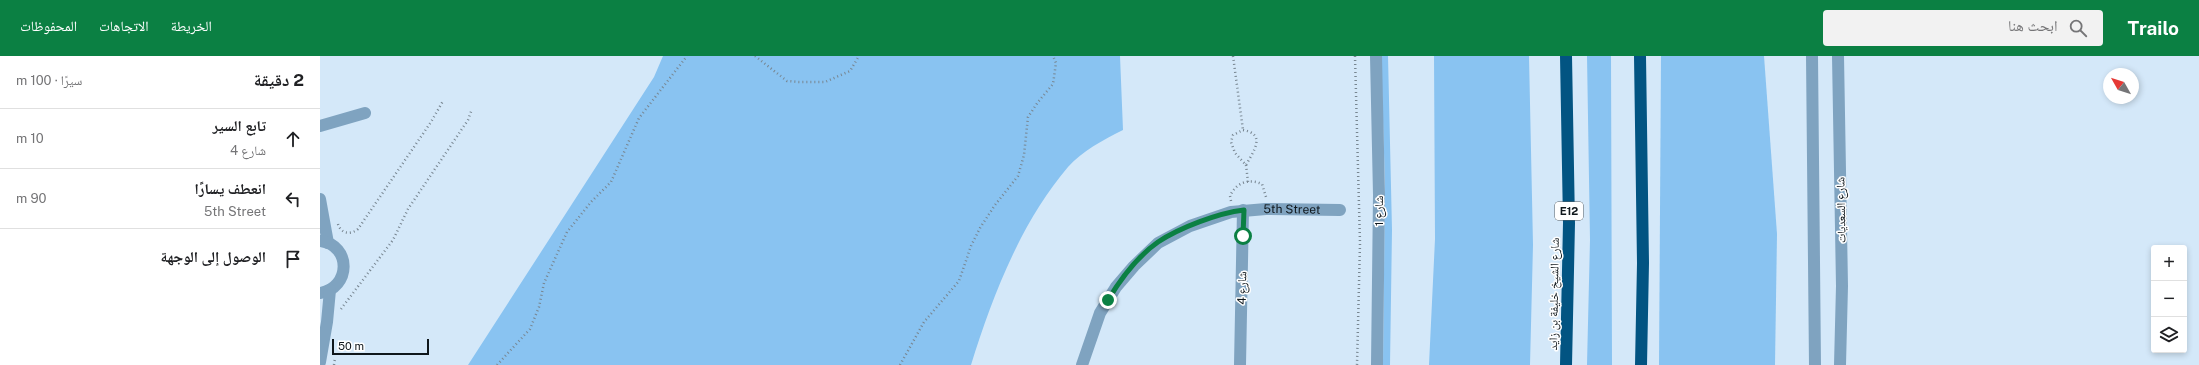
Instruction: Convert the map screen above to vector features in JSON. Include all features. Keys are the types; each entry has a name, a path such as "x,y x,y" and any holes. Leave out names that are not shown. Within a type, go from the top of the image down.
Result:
{"highway":[{"name":"شارع الشيخ خليفة بن زايد","path":"1566,56 1569,223 1566,365"},
{"path":"1640,56 1643,255 1641,365"}],"street":[{"name":"شارع 1","path":"1376,56 1379,195 1377,365"},
{"path":"1812,56 1815,365"},
{"name":"شارع السعديات","path":"1838,56 1842,286 1840,365"},
{"path":"320,126 365,113"},
{"path":"320,199 324,242 338,250 344,266 340,282 325,292 328,322 320,362"},
{"name":"5th Street","path":"1082,365 1100,313 1108,300 1134,266 1158,243 1190,226 1231,212 1244,210 1340,210"},
{"name":"شارع 4","path":"1240,365 1244,210"}],"path":[{"path":"497,365 530,329 539,307 544,283 567,232 591,202 611,182 639,118 688,56"},
{"path":"755,56 787,81 825,82 850,71 859,56"},
{"path":"900,365 930,314 950,294 959,281 971,246 980,228 995,205 1018,176 1024,155 1028,117 1053,84 1056,63 1053,56"},
{"path":"1233,56 1244,130"},
{"path":"1355,56 1360,243 1358,365"},
{"path":"337,221 339,228 345,233 352,233 358,229 431,122 443,101"},
{"path":"340,313 346,301 393,240 408,209 468,120 472,109"},
{"path":"1246,165 1257,144 1256,137 1250,131 1244,130 1233,135 1231,142 1235,152 1246,165 1248,182"},
{"path":"1232,204 1230,196 1233,190 1241,183 1256,181 1262,184 1266,193 1266,201"},
{"path":"334,365 335,350"}],"shaded area":[{"path":"663,56 1120,56 1123,130 1093,146 1074,161 1051,189 1036,212 1010,261 988,313 971,365 468,365 654,77"},
{"path":"1381,56 1388,56 1392,230 1390,365 1383,365 1385,184"},
{"path":"1434,56 1529,56 1533,245 1530,365 1429,365 1435,239"},
{"path":"1587,56 1611,56 1612,365 1587,365 1590,240"},
{"path":"1661,56 1764,56 1777,234 1775,365 1659,365"}],"route":[{"path":"1108,300 1116,287 1134,266 1158,243 1190,226 1231,212 1244,210 1243,236"}]}
